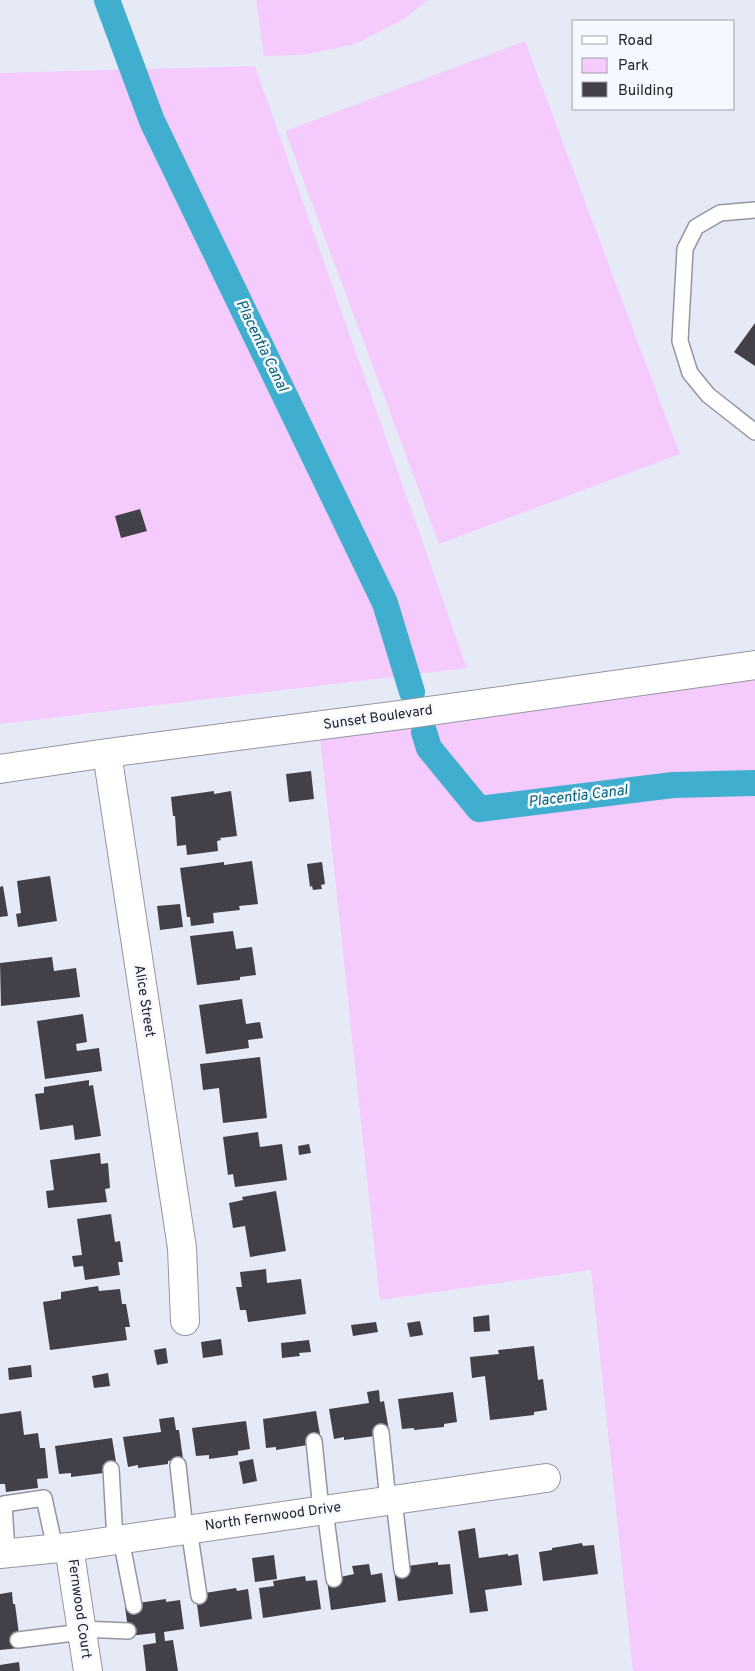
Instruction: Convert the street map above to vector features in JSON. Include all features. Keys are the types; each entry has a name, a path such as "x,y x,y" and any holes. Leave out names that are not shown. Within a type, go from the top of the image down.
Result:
{"street":[{"name":"Sunset Boulevard","path":"0,769 755,665"},
{"name":"Alice Street","path":"107,753 182,1248 185,1320"},
{"name":"North Fernwood Drive","path":"3,1554 118,1540 546,1478"},
{"name":"Fernwood Court","path":"62,1547 82,1631 88,1671"}],"lane":[{"path":"755,210 720,213 696,226 685,249 680,341 690,373 708,395 755,432"},
{"path":"381,1432 402,1570"},
{"path":"314,1441 334,1579"},
{"path":"178,1465 199,1596"},
{"path":"111,1469 118,1540 134,1606"},
{"path":"3,1554 4,1504 44,1498 62,1547"},
{"path":"18,1640 82,1631 128,1631"}],"green space":[{"path":"256,0 428,0 404,19 355,44 303,55 264,56"},
{"path":"525,41 680,454 439,544 285,131"},
{"path":"255,66 467,668 0,724 0,73"},
{"path":"755,676 755,1671 633,1671 591,1270 380,1300 320,737"}],"building":[{"path":"755,323 755,366 734,352"},
{"path":"140,509 147,531 121,538 115,516"},
{"path":"311,771 314,799 289,802 286,774"},
{"path":"214,791 214,794 231,791 237,836 220,838 221,840 217,841 218,851 187,855 186,845 177,846 175,816 173,816 171,797"},
{"path":"252,861 258,904 239,906 240,910 213,913 214,923 191,926 190,917 187,917 180,868 224,862 224,865"},
{"path":"322,862 325,884 321,885 322,889 313,890 312,886 310,887 307,864"},
{"path":"50,876 57,921 18,927 16,914 21,913 17,881"},
{"path":"3,886 8,916 0,917 0,887"},
{"path":"180,904 183,927 160,930 157,906"},
{"path":"233,931 236,949 252,947 256,975 240,977 240,980 197,985 190,936"},
{"path":"52,957 54,971 76,968 80,997 1,1006 0,963"},
{"path":"242,999 246,1024 260,1022 263,1038 248,1040 249,1048 206,1054 199,1005"},
{"path":"83,1014 87,1042 76,1044 77,1051 99,1048 102,1071 45,1079 37,1021"},
{"path":"260,1057 267,1118 223,1123 219,1088 203,1090 200,1064"},
{"path":"89,1080 89,1086 93,1085 101,1136 75,1140 73,1125 40,1130 35,1094 44,1093 44,1087"},
{"path":"258,1132 260,1147 282,1144 287,1180 235,1187 233,1174 228,1175 223,1137"},
{"path":"309,1144 311,1153 299,1155 298,1146"},
{"path":"100,1153 101,1164 108,1163 110,1188 105,1189 107,1202 48,1208 46,1191 54,1190 50,1160"},
{"path":"276,1191 286,1251 250,1257 245,1226 233,1228 229,1203 243,1200 242,1197"},
{"path":"111,1214 115,1242 120,1241 123,1262 118,1262 120,1275 85,1280 83,1266 74,1267 72,1256 82,1255 77,1219"},
{"path":"266,1269 267,1283 301,1279 306,1314 248,1322 246,1310 240,1310 236,1287 242,1287 240,1272"},
{"path":"98,1286 99,1291 120,1289 122,1304 126,1304 130,1327 125,1327 127,1340 50,1350 43,1302 61,1299 61,1292"},
{"path":"489,1315 490,1331 474,1332 473,1317"},
{"path":"420,1321 423,1335 410,1337 407,1323"},
{"path":"376,1322 378,1332 353,1336 351,1325"},
{"path":"221,1339 223,1355 203,1358 201,1342"},
{"path":"309,1340 311,1352 299,1353 300,1356 282,1358 281,1343"},
{"path":"534,1346 538,1380 543,1379 547,1410 534,1412 534,1415 490,1420 485,1376 472,1378 470,1357 499,1354 498,1350"},
{"path":"166,1348 168,1363 157,1365 154,1350"},
{"path":"31,1365 32,1377 9,1380 8,1368"},
{"path":"108,1373 110,1386 94,1388 92,1376"},
{"path":"379,1390 380,1402 384,1401 389,1431 375,1433 375,1436 344,1440 344,1437 334,1439 329,1409 369,1403 367,1392"},
{"path":"453,1392 457,1422 444,1424 444,1427 414,1430 414,1428 402,1429 398,1399"},
{"path":"21,1411 24,1435 38,1433 40,1448 45,1448 48,1478 37,1479 38,1488 6,1492 5,1484 0,1484 0,1414"},
{"path":"316,1411 321,1440 308,1445 276,1450 276,1447 266,1448 263,1419"},
{"path":"174,1417 176,1430 179,1430 183,1459 168,1461 168,1464 138,1468 138,1465 128,1467 123,1437 161,1432 159,1419"},
{"path":"246,1421 250,1449 238,1451 238,1455 209,1459 209,1455 196,1456 192,1428"},
{"path":"112,1438 117,1468 104,1473 71,1477 71,1473 59,1474 55,1446"},
{"path":"253,1459 257,1481 243,1484 239,1462"},
{"path":"475,1528 479,1558 518,1554 522,1585 485,1590 488,1611 470,1613 458,1531"},
{"path":"582,1543 583,1546 594,1545 598,1574 543,1581 539,1552"},
{"path":"274,1555 277,1579 255,1582 252,1558"},
{"path":"438,1562 438,1565 450,1564 453,1594 398,1601 394,1571 408,1569 407,1566"},
{"path":"369,1564 371,1575 382,1573 386,1602 331,1610 327,1580 354,1574 352,1566"},
{"path":"305,1576 306,1581 317,1580 321,1609 263,1618 259,1588 274,1586 273,1581"},
{"path":"236,1588 237,1591 248,1589 252,1619 200,1627 196,1597 205,1593"},
{"path":"12,1592 19,1634 17,1634 19,1648 0,1650 0,1594"},
{"path":"166,1599 166,1602 180,1600 184,1629 164,1632 165,1641 173,1640 178,1671 146,1671 143,1645 156,1643 155,1633 129,1636 125,1607"},
{"path":"19,1662 20,1671 0,1671 0,1665"}],"waterway":[{"name":"Placentia Canal","path":"107,0 152,121 385,603 412,692"},
{"name":"Placentia Canal","path":"424,732 429,748 479,809 673,785 755,783"}]}
